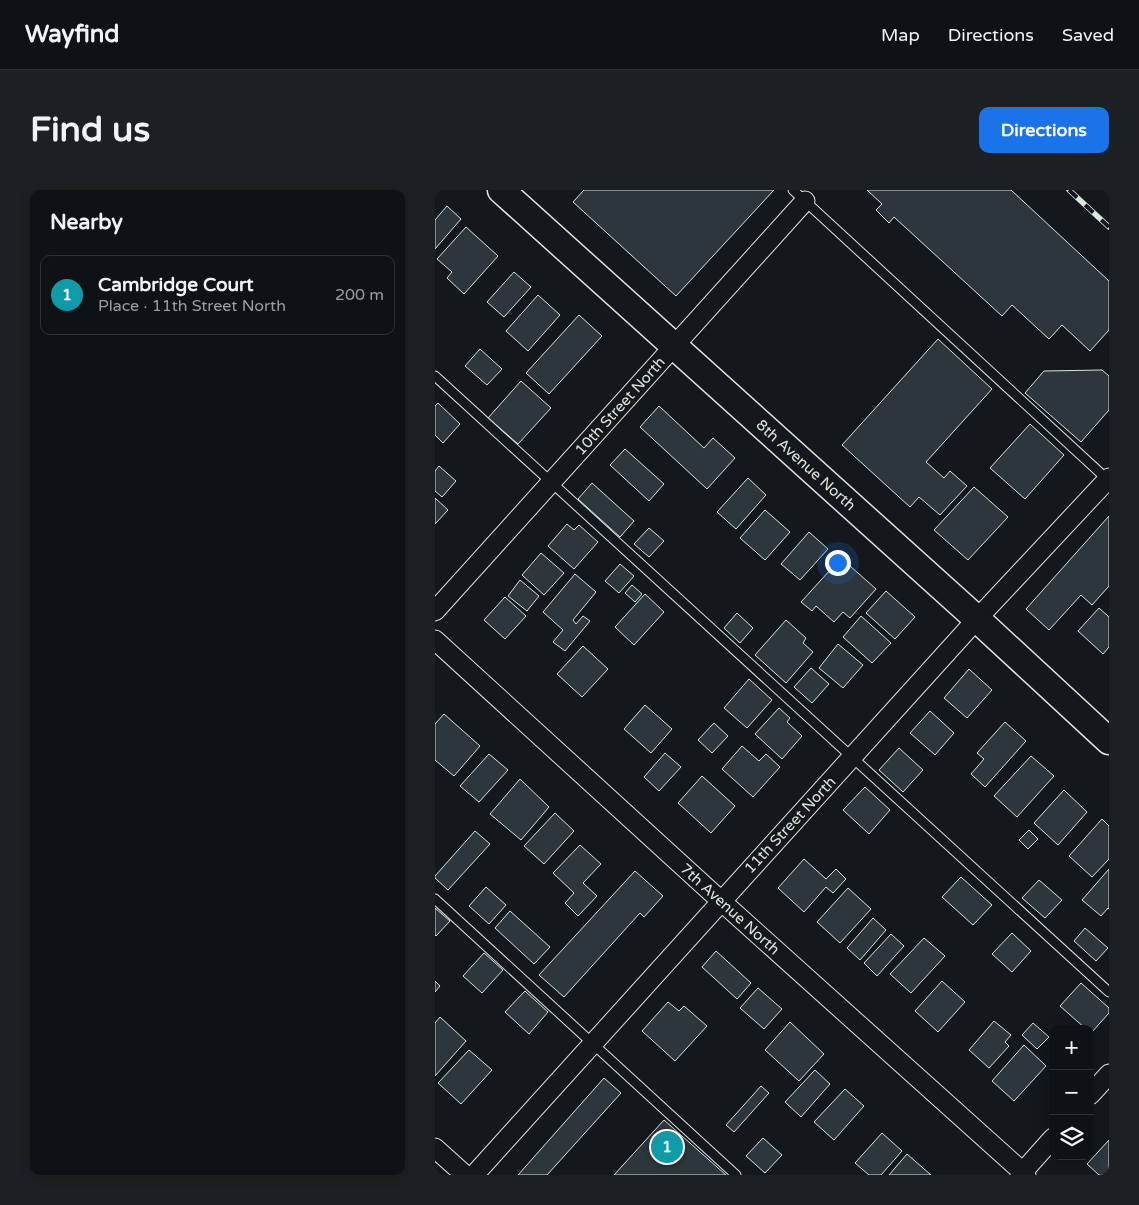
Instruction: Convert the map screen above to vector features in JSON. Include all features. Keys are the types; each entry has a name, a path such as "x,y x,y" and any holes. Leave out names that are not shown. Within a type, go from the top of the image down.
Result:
{"street":[{"name":"8th Avenue North","path":"501,190 977,619 1109,741"},
{"name":"10th Street North","path":"435,611 674,346 799,195"},
{"name":"11th Street North","path":"474,1175 977,619 1108,480"},
{"name":"7th Avenue North","path":"435,640 1023,1174"},
{"path":"1094,1091 1109,1074"},
{"path":"1023,1174 1049,1143"},
{"path":"435,1148 465,1175"}],"lane":[{"path":"799,195 1108,480"},
{"path":"435,376 1109,992"},
{"path":"435,899 736,1175"}],"building":[{"path":"584,190 774,190 676,296 573,202"},
{"path":"867,190 1011,190 1109,281 1109,330 1090,351 1062,325 1049,339 1012,305 1002,316 894,217 889,223 876,210 882,204"},
{"path":"447,206 461,219 435,249 435,220"},
{"path":"466,227 498,256 464,294 447,278 452,272 437,259"},
{"path":"514,272 531,287 504,317 487,302"},
{"path":"538,295 560,315 528,351 506,331"},
{"path":"579,315 602,336 549,394 526,373"},
{"path":"938,339 992,389 926,462 944,478 950,471 967,486 940,515 919,497 910,507 842,445"},
{"path":"480,349 502,369 487,385 465,366"},
{"path":"1102,370 1109,376 1109,410 1081,442 1025,393 1044,371"},
{"path":"521,381 551,408 518,444 488,418"},
{"path":"438,403 460,424 443,443 435,435 435,406"},
{"path":"659,406 704,448 713,438 735,458 707,489 640,427"},
{"path":"1030,424 1064,455 1025,499 990,468"},
{"path":"625,449 664,484 649,501 610,465"},
{"path":"439,466 456,481 442,497 435,491 435,471"},
{"path":"748,478 766,495 736,529 717,512"},
{"path":"592,483 634,521 620,537 578,499"},
{"path":"974,487 1008,517 968,560 934,530"},
{"path":"435,498 448,510 435,524"},
{"path":"765,510 790,532 765,560 740,538"},
{"path":"1109,516 1109,586 1092,605 1081,595 1049,630 1026,609"},
{"path":"567,524 574,530 579,525 598,542 574,569 548,546"},
{"path":"649,528 664,541 649,557 634,544"},
{"path":"809,532 828,549 800,580 781,564"},
{"path":"541,553 564,573 544,595 522,575"},
{"path":"841,558 876,589 850,618 843,612 834,622 816,606 812,611 801,602"},
{"path":"620,564 634,576 619,593 605,581"},
{"path":"575,574 596,592 573,620 576,624 583,616 590,621 565,651 553,642 563,630 543,612"},
{"path":"520,580 539,596 527,611 508,596"},
{"path":"632,585 642,594 635,602 625,593"},
{"path":"886,591 915,617 895,639 866,613"},
{"path":"645,594 664,612 634,645 615,627"},
{"path":"505,597 526,616 505,639 484,620"},
{"path":"1099,608 1109,617 1109,647 1103,654 1078,631"},
{"path":"737,613 753,628 740,643 724,628"},
{"path":"861,616 891,643 872,663 843,637"},
{"path":"786,620 806,638 803,643 813,652 786,683 755,655"},
{"path":"838,644 863,665 843,688 819,668"},
{"path":"583,646 608,669 582,697 557,674"},
{"path":"811,668 829,684 812,703 794,687"},
{"path":"969,669 992,690 967,718 944,698"},
{"path":"749,679 772,700 747,728 724,708"},
{"path":"645,705 672,729 651,753 624,729"},
{"path":"779,708 790,718 787,722 802,736 782,759 755,734"},
{"path":"930,711 954,733 935,755 910,733"},
{"path":"444,714 480,746 454,776 435,760 435,724"},
{"path":"1005,722 1026,741 985,787 971,774 984,759 977,753"},
{"path":"714,723 728,736 712,753 698,740"},
{"path":"742,746 759,761 766,754 780,767 753,797 722,769"},
{"path":"899,748 923,770 903,792 879,770"},
{"path":"665,753 681,767 659,791 644,777"},
{"path":"489,754 508,770 479,802 460,786"},
{"path":"1031,756 1054,776 1017,817 994,796"},
{"path":"702,776 735,806 711,833 678,803"},
{"path":"520,779 549,807 521,840 490,814"},
{"path":"865,787 890,810 869,834 843,810"},
{"path":"1064,790 1087,812 1058,845 1034,823"},
{"path":"555,813 574,831 544,864 524,846"},
{"path":"1102,819 1109,826 1109,859 1092,877 1069,856"},
{"path":"1029,830 1038,839 1028,849 1019,840"},
{"path":"475,831 490,844 448,890 435,876"},
{"path":"580,845 601,864 583,883 597,896 578,916 565,903 574,893 553,873"},
{"path":"804,859 826,879 836,869 846,879 833,893 826,887 804,912 778,888"},
{"path":"1109,869 1109,909 1101,916 1082,900"},
{"path":"635,871 663,896 644,917 640,913 564,997 539,975"},
{"path":"961,877 992,905 973,925 942,897"},
{"path":"1039,880 1062,900 1045,918 1022,898"},
{"path":"486,887 506,905 489,924 469,906"},
{"path":"848,888 871,909 840,943 817,922"},
{"path":"435,908 450,921 436,936 435,935"},
{"path":"510,911 550,947 534,964 495,928"},
{"path":"873,918 886,930 860,960 847,948"},
{"path":"1085,928 1108,948 1096,961 1074,941"},
{"path":"1012,933 1031,951 1012,972 992,954"},
{"path":"891,934 904,946 877,976 864,963"},
{"path":"924,938 945,956 911,993 890,974"},
{"path":"716,951 751,983 737,999 702,967"},
{"path":"484,953 503,970 482,993 463,976"},
{"path":"435,981 440,986 435,992"},
{"path":"942,981 965,1002 938,1032 915,1011"},
{"path":"1081,983 1109,1008 1109,1013 1094,1030 1094,1025 1081,1025 1060,1006"},
{"path":"758,988 782,1009 764,1029 740,1008"},
{"path":"525,991 548,1012 529,1034 505,1012"},
{"path":"668,1002 679,1011 684,1006 707,1026 675,1061 642,1031"},
{"path":"440,1017 466,1041 435,1076 435,1023"},
{"path":"994,1021 1011,1035 1005,1042 1009,1046 989,1068 969,1050"},
{"path":"790,1022 824,1054 799,1081 765,1050"},
{"path":"1033,1023 1049,1037 1037,1049 1022,1035"},
{"path":"1024,1045 1046,1066 1014,1101 992,1081"},
{"path":"469,1050 492,1070 461,1104 438,1083"},
{"path":"815,1070 830,1084 801,1117 785,1102"},
{"path":"604,1078 621,1093 547,1175 518,1175"},
{"path":"761,1086 769,1093 734,1132 726,1125"},
{"path":"845,1089 864,1106 834,1140 814,1122"},
{"path":"664,1120 726,1175 614,1175"},
{"path":"882,1133 902,1151 881,1175 869,1175 855,1163"},
{"path":"763,1138 782,1155 765,1173 746,1156"},
{"path":"1109,1140 1109,1175 1099,1175 1087,1164 1091,1160 1094,1160 1094,1156"},
{"path":"907,1154 931,1175 889,1175"}],"railway":[{"path":"1069,190 1109,227"}],"place":[{"name":"Cambridge Court","path":"667,1147"}]}
